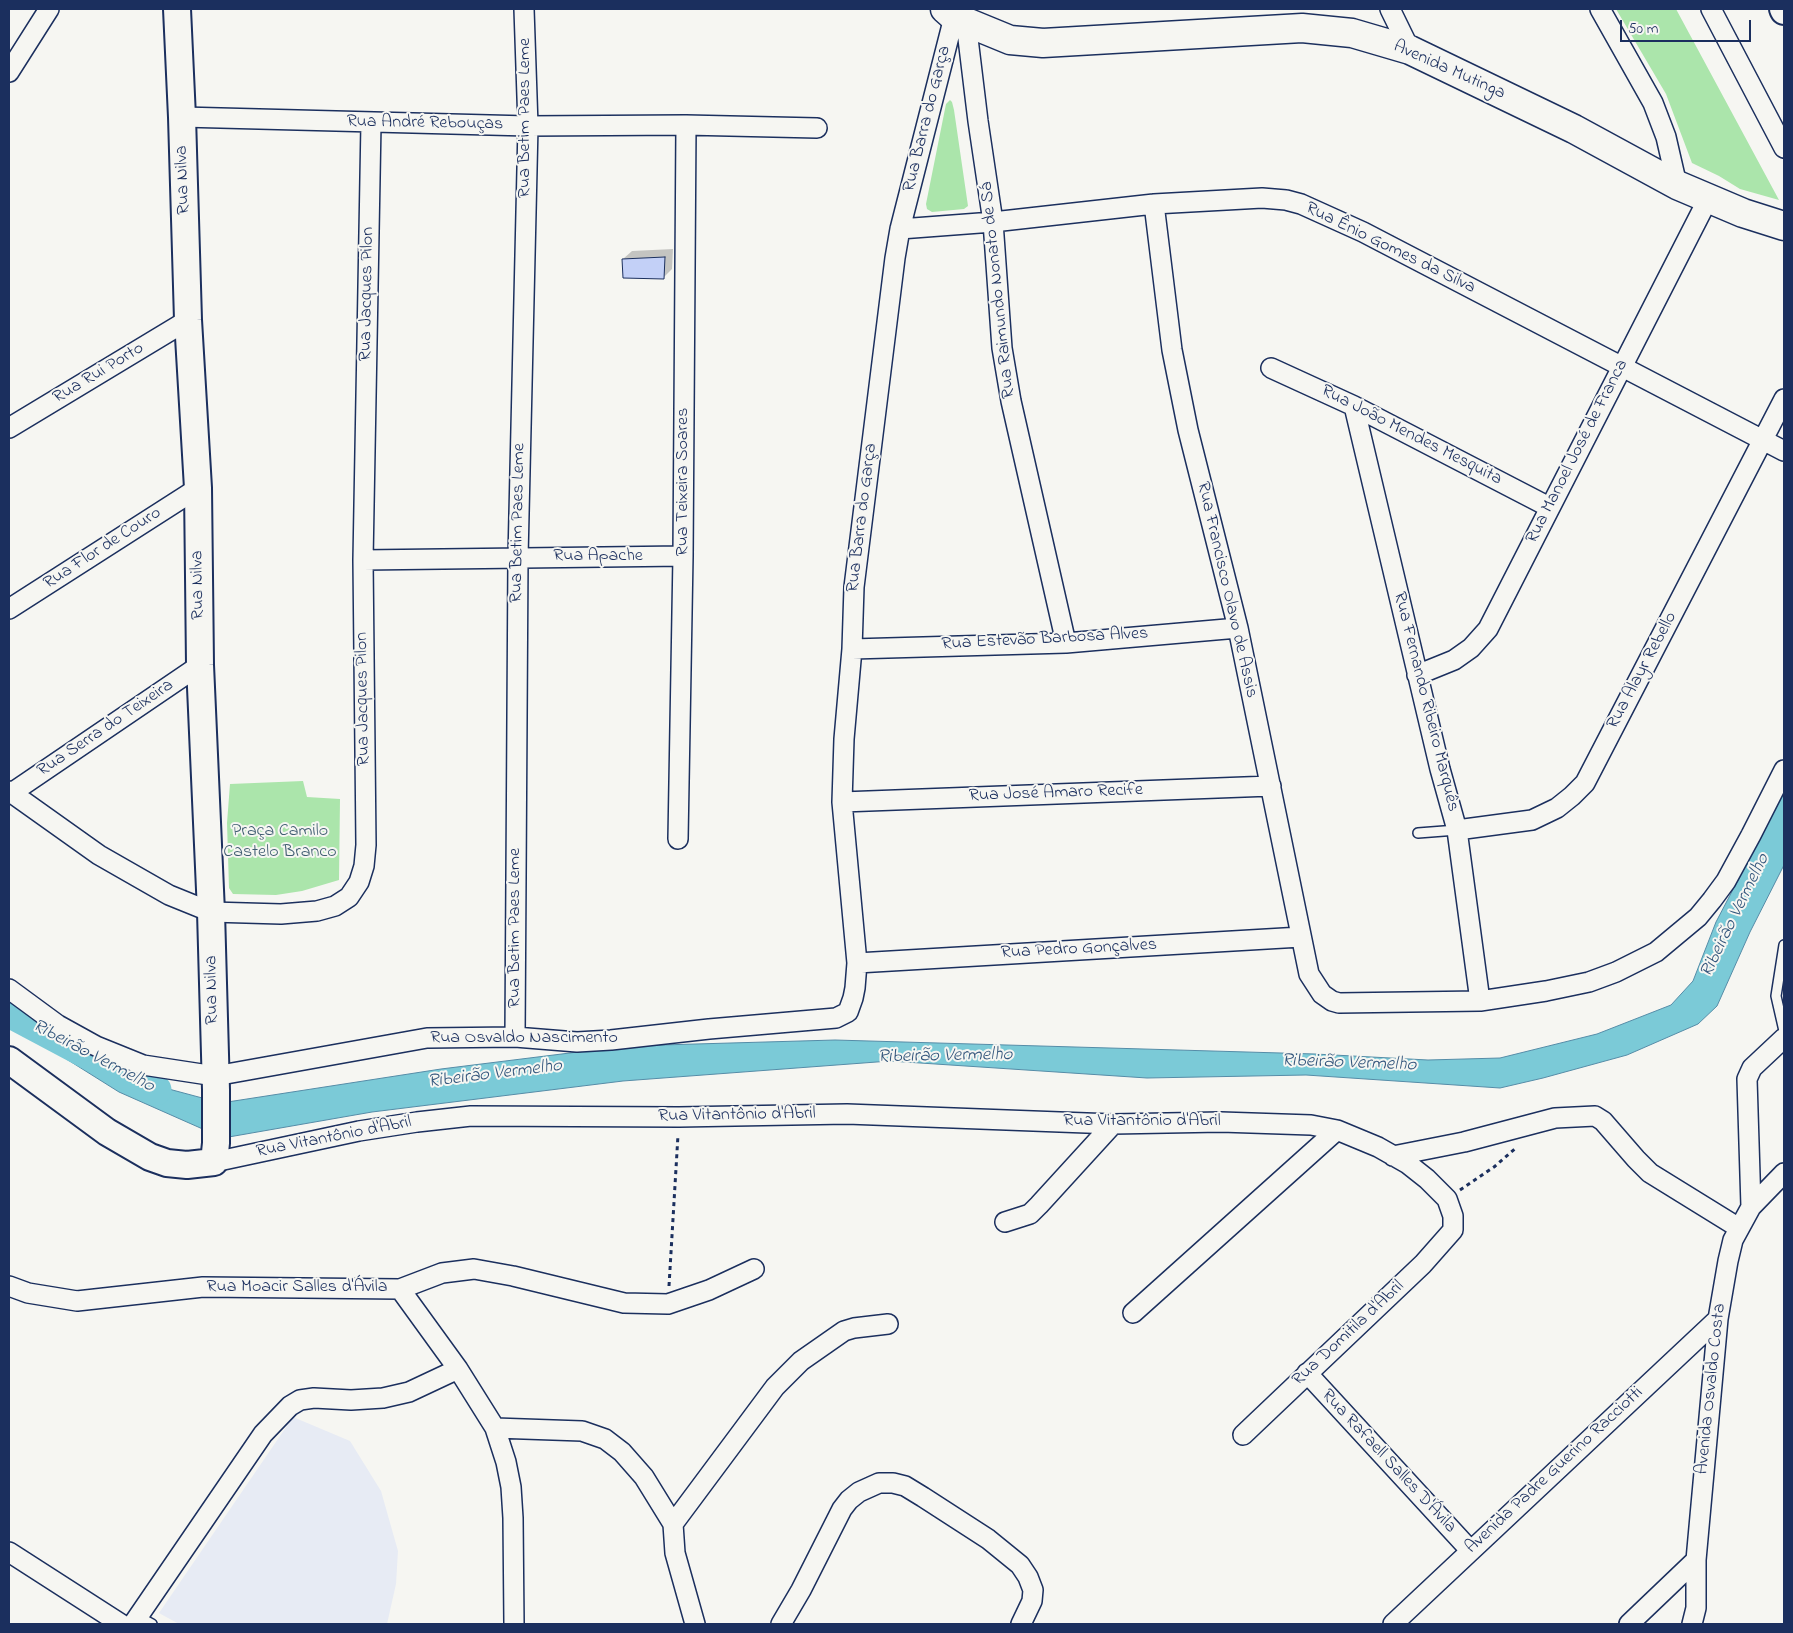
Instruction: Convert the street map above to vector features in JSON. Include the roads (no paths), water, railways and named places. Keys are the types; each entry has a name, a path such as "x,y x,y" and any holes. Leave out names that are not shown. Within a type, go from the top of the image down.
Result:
{"main road":[{"name":"Avenida Mutinga","path":"955,16 1010,40 1043,43 1302,28 1352,33 1410,50 1574,130 1708,199 1784,226"}],"street":[{"path":"9,72 49,9"},
{"name":"Rua Nilva","path":"177,9 188,320 198,488 200,665 211,912 215,1152"},
{"name":"Rua Betim Paes Leme","path":"515,1037 518,557 528,126 524,9"},
{"path":"1390,9 1410,50"},
{"path":"1600,9 1653,104 1666,137 1677,184"},
{"path":"1711,9 1784,148"},
{"name":"Rua Raimundo Nonato de Sá","path":"955,16 978,121 994,222 1002,348 1011,401 1066,643"},
{"name":"Rua Barra do Garça","path":"836,1018 848,1012 851,1005 855,988 857,963 842,802 844,739 852,648 854,588 900,229 955,16"},
{"name":"Rua André Rebouças","path":"182,117 528,126 686,125 817,128"},
{"name":"Rua Jacques Pilon","path":"11,792 99,856 169,895 211,912 281,914 317,911 335,906 350,897 360,882 366,846 363,560 371,123"},
{"name":"Rua Teixeira Soares","path":"678,839 683,556 686,125"},
{"name":"Rua Ênio Gomes da Silva","path":"900,229 994,222 1154,204 1262,198 1286,200 1301,204 1363,232 1784,451"},
{"name":"Rua Manoel José de Franca","path":"1417,675 1454,660 1471,648 1488,629 1708,199"},
{"name":"Rua Francisco Olavo de Assis","path":"1154,204 1172,350 1188,430 1238,628 1309,974 1319,990 1327,998 1339,1003 1480,1002"},
{"name":"Rua Rui Porto","path":"9,428 188,320"},
{"name":"Rua João Mendes Mesquita","path":"1271,368 1354,406 1550,507"},
{"name":"Rua Alayr Rebello","path":"1457,830 1532,820 1557,808 1585,783 1784,399"},
{"name":"Rua Fernando Ribeiro Marquês","path":"1354,406 1417,675 1457,830 1480,1002"},
{"name":"Rua Flor de Couro","path":"9,609 198,488"},
{"name":"Rua Apache","path":"363,560 683,556"},
{"name":"Rua Estevão Barbosa Alves","path":"852,648 1066,643 1238,628"},
{"name":"Rua Serra do Teixeira","path":"11,792 200,665"},
{"path":"1480,1002 1589,982 1616,972 1656,952 1698,917 1726,881 1784,770"},
{"name":"Rua José Amaro Recife","path":"842,802 1271,786"},
{"name":"Rua Pedro Gonçalves","path":"857,963 1301,937"},
{"name":"Rua Osvaldo Nascimento","path":"9,989 58,1025 96,1046 143,1065 215,1083 427,1038 515,1037 577,1042 836,1018"},
{"path":"1751,1207 1746,1079 1752,1068 1784,1038"},
{"name":"Rua Vitantônio d'Abril","path":"9,1060 107,1132 150,1157 167,1163 187,1165 215,1152 417,1122 471,1116 679,1117 847,1114 1114,1124 1221,1122 1312,1125 1337,1130 1378,1146 1427,1179 1447,1199 1454,1216 1453,1230"},
{"path":"1394,1156 1464,1142 1555,1118 1595,1116 1604,1121 1650,1173 1739,1228"},
{"path":"1005,1222 1030,1214 1114,1124"},
{"path":"1132,1313 1337,1130"},
{"name":"Avenida Osvaldo Costa","path":"1692,1624 1696,1608 1696,1560 1718,1319 1728,1261 1733,1240 1751,1207 1784,1173"},
{"name":"Rua Domitila d'Abril","path":"1242,1435 1430,1256 1453,1230"},
{"path":"400,1289 442,1273 474,1269 513,1276 624,1303 668,1304 709,1290 754,1269"},
{"name":"Rua Moacir Salles d'Ávila","path":"9,1286 28,1293 77,1301 203,1287 400,1289 458,1369 495,1428 506,1462 511,1487 514,1624"},
{"name":"Avenida Padre Guerino Racciotti","path":"1393,1624 1718,1319"},
{"path":"673,1524 776,1387 801,1361 844,1331 888,1324"},
{"path":"141,1622 263,1434 290,1406 300,1400 314,1398 351,1400 384,1398 409,1392 458,1369"},
{"name":"Rua Rafaell Salles D'Ávila","path":"1307,1373 1470,1550"},
{"path":"495,1428 582,1431 605,1438 622,1452 644,1477 673,1524 675,1553 695,1624"},
{"path":"781,1624 801,1590 842,1508 859,1492 879,1483 893,1483 905,1486 966,1524 1020,1565 1028,1577 1033,1590 1032,1601 1021,1624"},
{"path":"9,1552 121,1624"},
{"path":"1628,1624 1696,1560"}],"lane":[{"name":"Rua Alayr Rebello","path":"1418,833 1457,830"},
{"path":"1784,945 1776,996 1784,1030"}],"water":[{"name":"Ribeirão Vermelho","path":"1784,792 1784,865 1750,932 1717,1006 1698,1024 1627,1055 1500,1088 1306,1075 1147,1078 890,1061 623,1081 372,1112 223,1138 119,1092 9,1023 9,1010 71,1050 150,1084 221,1103 441,1069 626,1046 835,1040 1315,1054 1428,1060 1500,1058 1597,1034 1671,1005 1693,981 1716,922"}],"waterway":[{"name":"Ribeirão Vermelho","path":"9,1012 156,1090"}],"park label":[{"name":"Praça Camilo Castelo Branco","path":"280,842"}]}
